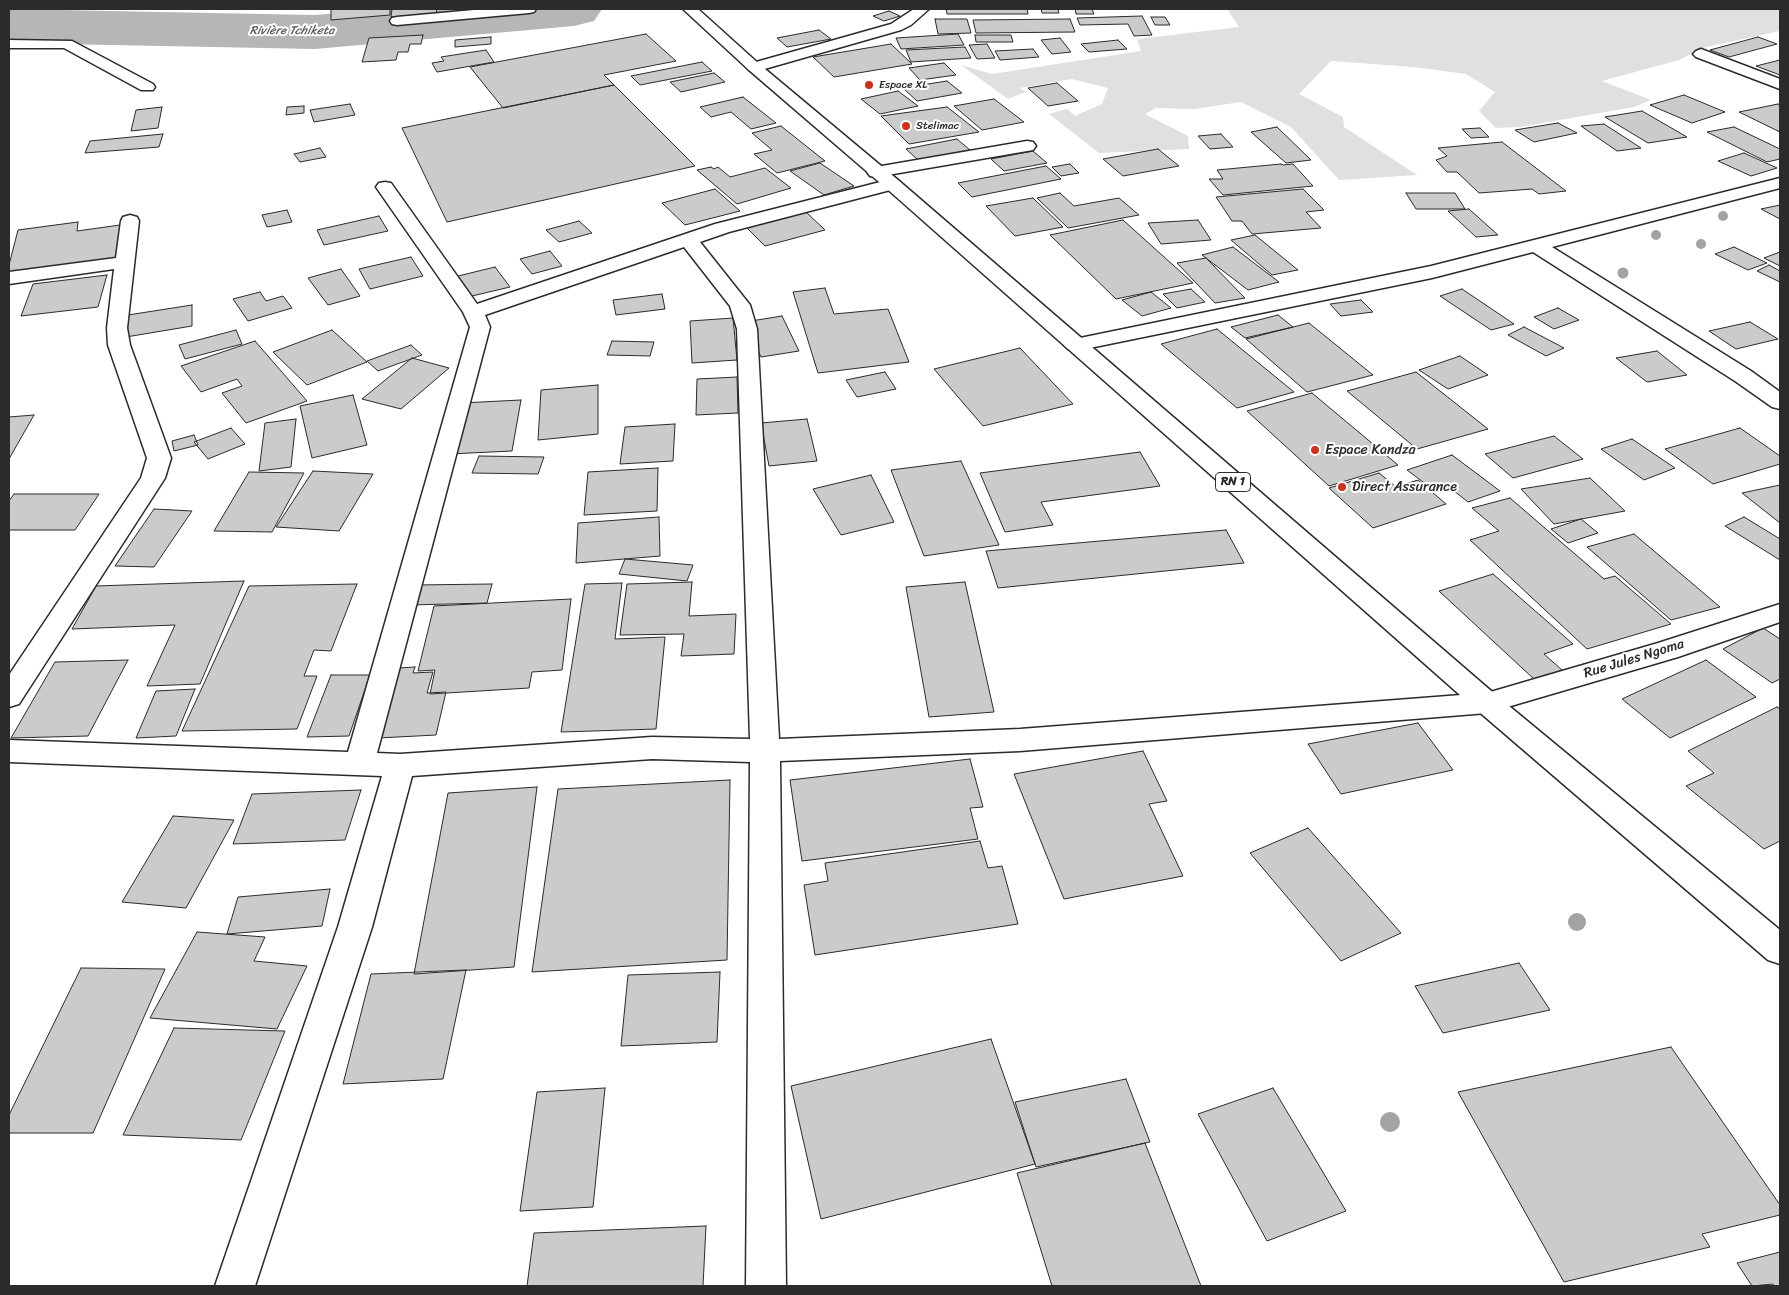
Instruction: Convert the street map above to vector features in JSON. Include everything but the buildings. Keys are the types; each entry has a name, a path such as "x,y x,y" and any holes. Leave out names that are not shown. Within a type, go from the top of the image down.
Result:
{"main road":[{"path":"398,21 529,9"},
{"name":"RN 1","path":"690,9 1487,703 1780,950"},
{"path":"754,66 896,26 906,22 922,9"},
{"path":"9,44 66,44 147,87"},
{"path":"1701,54 1780,84"},
{"path":"473,312 688,239 884,178 1028,146"},
{"path":"1075,345 1432,272 1780,183"},
{"path":"359,764 480,327 473,312 385,187"},
{"path":"9,697 153,478 159,458 119,345 117,328 130,221"},
{"path":"688,239 740,305 747,329 765,751 766,1286"},
{"path":"1537,246 1743,376 1780,402"},
{"path":"9,278 126,262"},
{"name":"Rue Jules Ngoma","path":"9,751 400,765 652,748 765,751 1020,740 1487,703 1668,650 1780,613"},
{"path":"235,1286 355,927 400,765"}],"shaded area":[{"path":"1227,9 1780,9 1780,31 1706,47 1679,60 1602,81 1651,100 1634,107 1520,127 1496,128 1479,111 1495,92 1466,74 1414,67 1331,61 1299,94 1343,117 1344,127 1417,175 1339,180 1291,127 1241,102 1194,109 1156,108 1145,114 1188,136 1189,149 1099,153 1049,114 1067,109 1075,116 1102,104 1108,88 1072,79 1020,88 1025,92 1008,99 961,65 992,74 1141,51 1137,39 1239,27"}],"waterway":[{"name":"Rivière Tchiketa","path":"9,26 315,32 574,9"}],"place":[{"name":"Espace XL","path":"869,85"},
{"name":"Stelimac","path":"906,126"},
{"name":"Espace Kandza","path":"1315,450"},
{"name":"Direct Assurance","path":"1342,487"}]}
